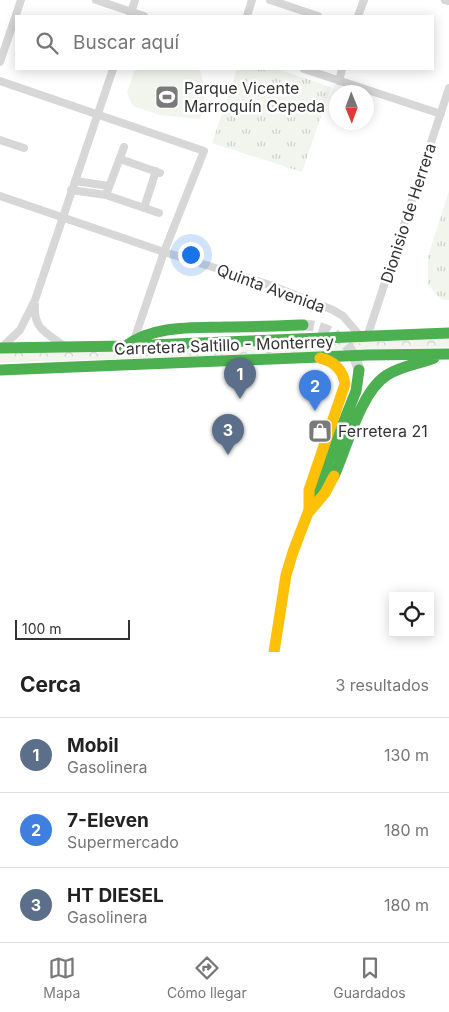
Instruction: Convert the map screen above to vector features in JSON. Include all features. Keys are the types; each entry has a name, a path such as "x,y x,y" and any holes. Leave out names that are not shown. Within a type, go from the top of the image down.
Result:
{"main road":[{"path":"130,343 156,332 172,329 303,325"},
{"name":"Carretera Saltillo - Monterrey","path":"0,348 449,333"},
{"name":"Carretera Saltillo - Monterrey","path":"0,370 368,355 446,354"},
{"path":"309,512 322,500 328,490 366,398 375,383 396,370 446,354"},
{"path":"309,512 309,490 345,384 344,378 336,367 323,358 317,357"},
{"path":"274,652 286,575 356,392 359,370"}],"street":[{"path":"17,15 22,0"},
{"path":"96,0 131,14 136,0"},
{"path":"247,15 252,0"},
{"path":"270,0 315,15"},
{"path":"358,15 364,0"},
{"path":"445,0 449,1"},
{"path":"0,62 15,20"},
{"path":"0,348 20,330 35,300 113,70"},
{"path":"307,70 441,114"},
{"path":"338,81 342,70"},
{"path":"0,81 97,116 204,151 130,343"},
{"name":"Dionisio de Herrera","path":"364,337 449,88"},
{"path":"0,140 24,148"},
{"path":"106,195 124,147"},
{"path":"120,159 158,172 144,208"},
{"path":"75,181 109,186"},
{"path":"71,190 106,195 159,213"},
{"name":"Quinta Avenida","path":"0,196 164,252 270,285 333,310 343,316 364,337"},
{"path":"35,300 34,316 36,324 64,346"}],"green space":[{"name":"Parque Vicente Marroquín Cepeda","path":"135,70 199,70 204,94 200,119 160,115 133,106 127,93"},
{"path":"237,70 280,70 329,86 329,93 302,172 212,143"},
{"path":"449,191 449,300 442,300 428,285 428,256"},
{"path":"449,338 449,347 0,363 0,353 291,346"}],"tunnel":[{"path":"303,325 323,329 339,338 346,344 356,360 359,370"}],"traffic: fast":[{"path":"126,346 149,334 174,329 303,325"},
{"path":"0,348 126,346 449,333"},
{"path":"0,370 368,355 449,354"},
{"path":"334,476 355,421 369,394 378,383 398,369 434,358"},
{"path":"312,502 356,391 359,370"}],"traffic: slow":[{"path":"320,358 330,361 340,370 345,384 309,490 309,512 325,493 334,476"},
{"path":"274,652 286,575 312,502"}],"place":[{"name":"Parque Vicente Marroquín Cepeda","path":"167,97"},
{"name":"Mobil","path":"240,399"},
{"name":"7-Eleven","path":"315,411"},
{"name":"Ferretera 21","path":"320,431"},
{"name":"HT DIESEL","path":"228,455"}]}
